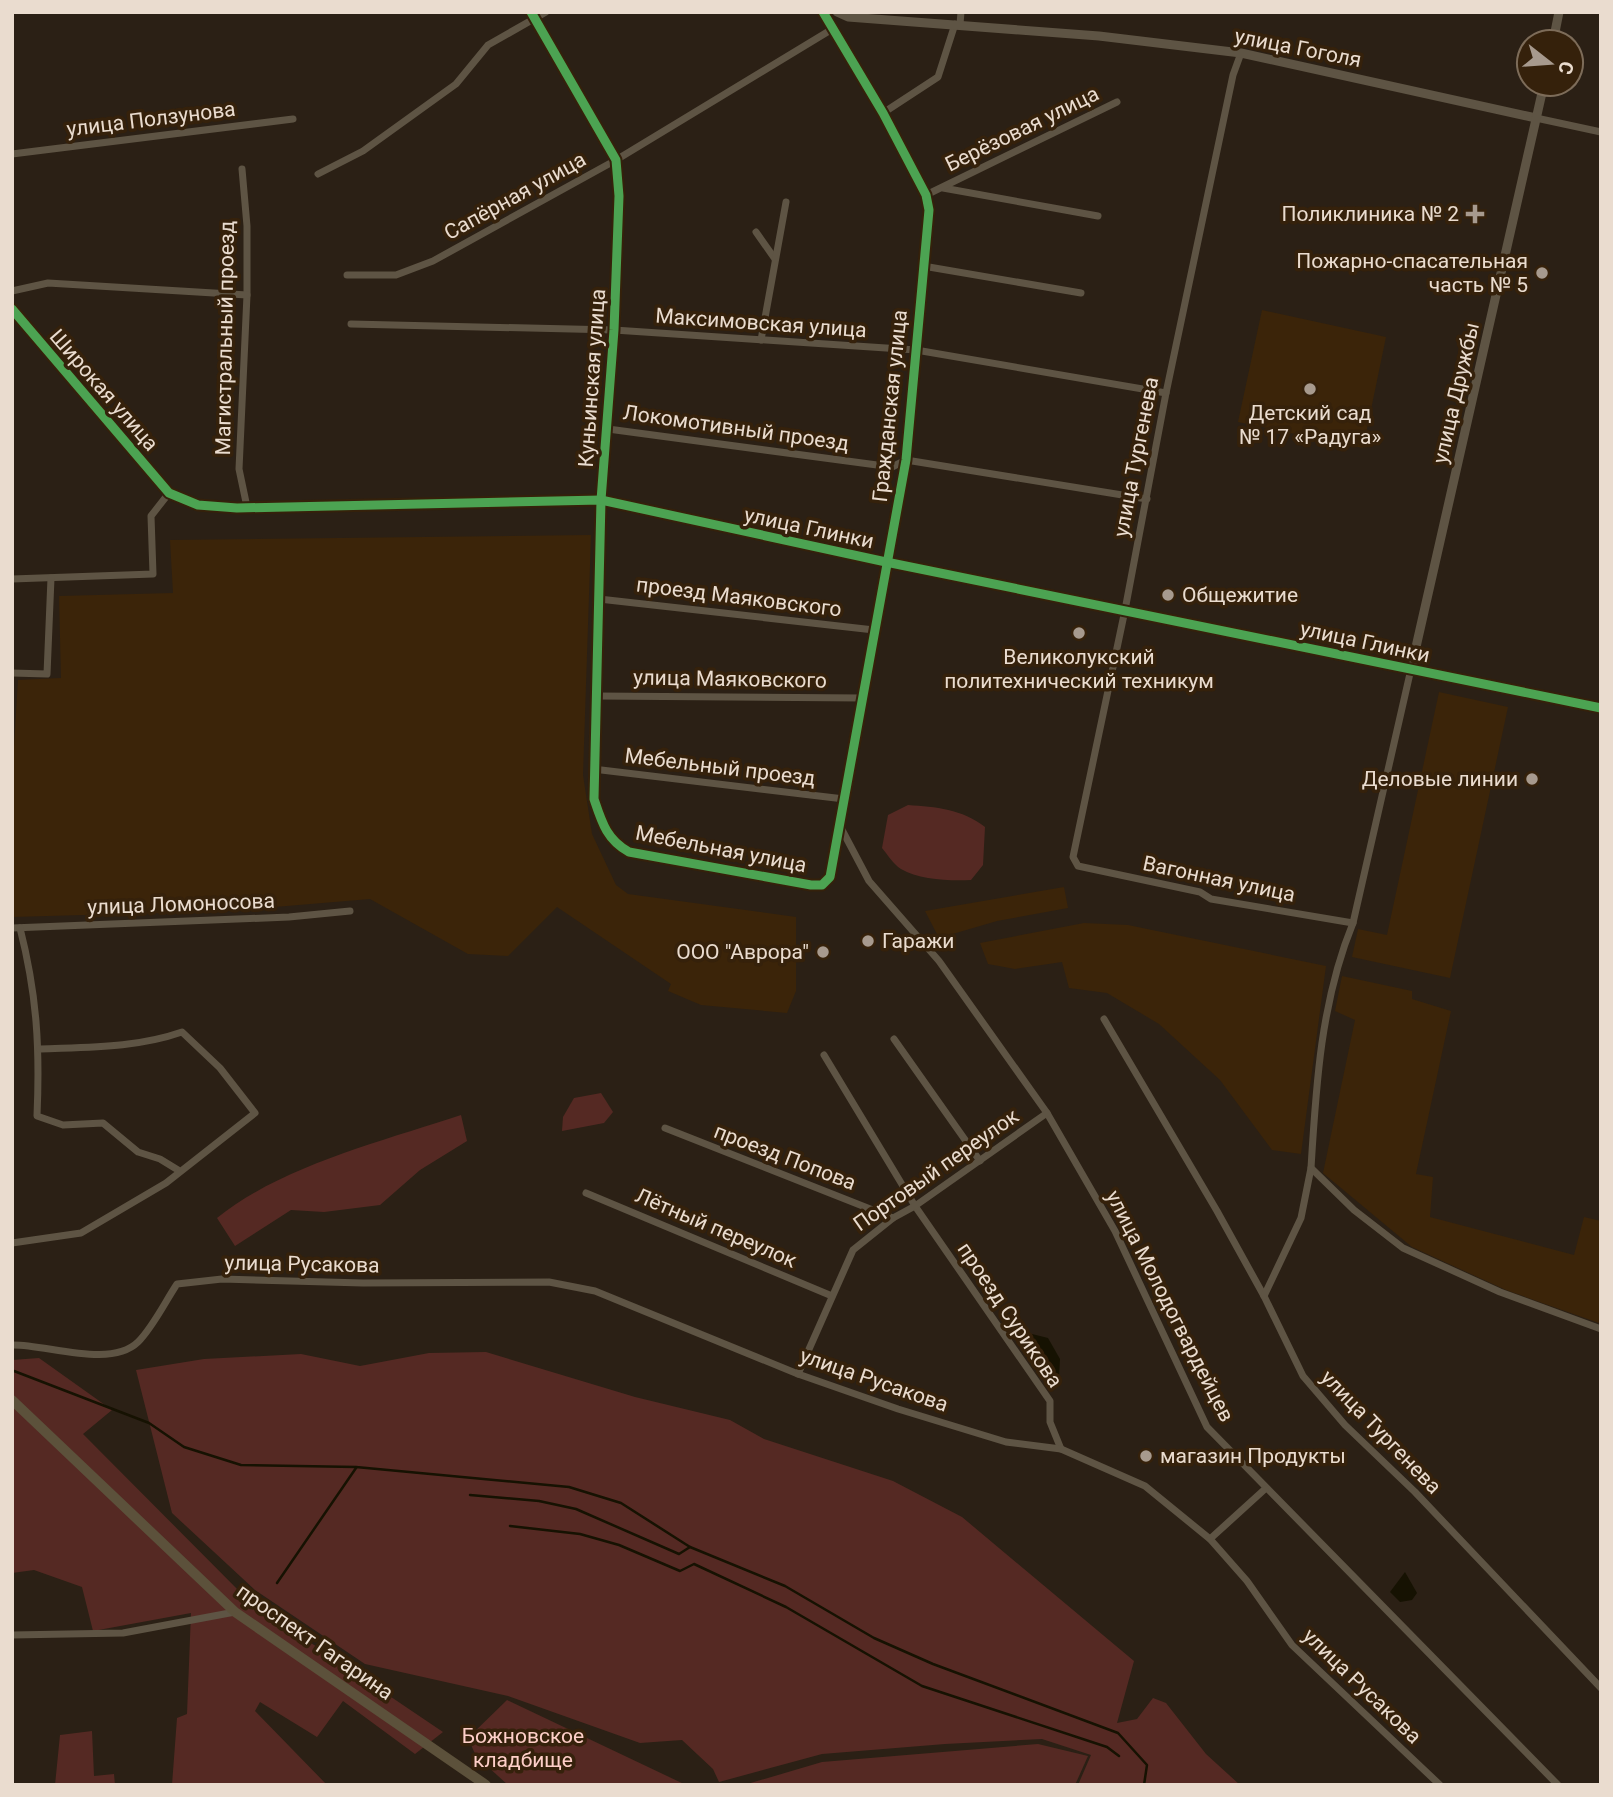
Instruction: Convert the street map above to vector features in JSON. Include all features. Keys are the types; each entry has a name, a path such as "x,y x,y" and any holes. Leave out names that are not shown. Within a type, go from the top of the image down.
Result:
{"main road":[{"name":"проспект Гагарина","path":"12,1400 235,1612 486,1785"}],"street":[{"path":"318,174 363,151 456,84 488,45 533,15 547,12"},
{"name":"Гражданская улица","path":"822,885 830,877 840,826 905,460 929,210 926,195 883,113 823,12"},
{"name":"улица Гоголя","path":"837,12 848,17 936,19 957,24 1241,53 1601,132"},
{"path":"883,113 938,77 961,12"},
{"name":"Куньинская улица","path":"533,15 616,160 620,196 608,429 601,500 593,769 594,799 604,829 616,845"},
{"name":"Сапёрная улица","path":"347,275 396,275 433,261 616,160 834,28"},
{"name":"улица Тургенева","path":"1078,866 1073,857 1125,610 1166,393 1233,75 1241,53"},
{"name":"улица Дружбы","path":"1411,669 1541,98"},
{"name":"Берёзовая улица","path":"926,195 1117,102"},
{"name":"улица Ползунова","path":"12,153 293,120"},
{"name":"Магистральный проезд","path":"242,169 247,226 247,295 239,469 247,507"},
{"name":"Берёзовая улица","path":"943,188 1098,216"},
{"path":"761,340 786,202"},
{"path":"756,232 775,258"},
{"path":"923,266 1082,292"},
{"path":"12,291 47,283 247,295"},
{"name":"Широкая улица","path":"12,309 169,493"},
{"name":"Максимовская улица","path":"351,324 614,330 916,350 1166,393"},
{"name":"Локомотивный проезд","path":"608,429 892,467 905,460 1147,499"},
{"path":"12,579 153,574 152,516 169,493"},
{"name":"улица Глинки","path":"169,493 198,505 247,507 601,500 886,562 1601,708"},
{"path":"12,673 47,674 51,578"},
{"name":"проезд Маяковского","path":"599,599 874,630"},
{"path":"1264,1296 1301,1218 1311,1168 1315,1097 1326,1014 1337,962 1353,923 1411,669"},
{"name":"улица Маяковского","path":"597,695 862,698"},
{"name":"Мебельный проезд","path":"593,769 844,799"},
{"name":"улица Молодогвардейцев","path":"840,826 869,881 939,961 1047,1113 1115,1231 1207,1427 1558,1785"},
{"name":"Мебельная улица","path":"616,845 629,852 648,856 822,885"},
{"name":"Вагонная улица","path":"1078,866 1200,892 1211,899 1353,923"},
{"name":"улица Ломоносова","path":"16,928 289,918 350,911"},
{"path":"16,928 29,965 40,1049 37,1116 63,1125 103,1123 138,1152 160,1159 178,1170"},
{"name":"улица Тургенева","path":"1104,1018 1264,1296 1303,1376 1345,1425 1415,1492 1601,1688"},
{"path":"12,1243 81,1233 166,1183 178,1170 255,1113 220,1068 182,1032 142,1043 40,1049"},
{"path":"894,1039 980,1161"},
{"name":"проезд Попова","path":"824,1055 915,1206"},
{"name":"Портовый переулок","path":"798,1374 853,1250 892,1218 915,1206 1047,1113"},
{"name":"проезд Попова","path":"665,1128 892,1218"},
{"path":"1311,1168 1354,1210 1403,1248 1500,1292 1601,1329"},
{"name":"Лётный переулок","path":"586,1193 832,1296"},
{"name":"проезд Сурикова","path":"915,1206 1050,1401 1050,1422 1061,1449"},
{"name":"улица Русакова","path":"12,1345 81,1354 128,1350 140,1340 177,1284 222,1279 363,1283 549,1282 595,1291 798,1374 1006,1442 1061,1449 1145,1486 1210,1539 1247,1581 1292,1645 1440,1785"},
{"path":"1210,1539 1265,1489"},
{"path":"12,1635 20,1637 123,1633 235,1612"}],"shaded area":[{"name":"Детский сад № 17 «Радуга»","path":"1262,310 1386,337 1363,448 1238,422"},
{"path":"591,535 583,775 592,834 616,885 628,894 796,917 796,991 787,1013 701,1005 668,991 671,984 557,907 508,956 468,954 370,899 229,911 12,917 13,763 18,680 61,678 59,596 173,593 170,540"},
{"path":"1439,692 1508,707 1450,978 1352,957 1358,929 1387,935"},
{"path":"1064,887 1068,908 997,921 939,938 925,911"},
{"path":"1084,923 1128,925 1326,966 1301,1154 1272,1150 1220,1080 1159,1024 1107,993 1069,988 1062,962 1015,969 988,964 980,943"},
{"path":"1342,976 1412,991 1412,999 1451,1011 1416,1174 1433,1177 1430,1217 1574,1255 1584,1217 1601,1221 1599,1323 1506,1290 1412,1247 1323,1173 1355,1020 1335,1011"},
{"path":"1032,1334 1048,1338 1060,1359 1059,1377 1046,1380 1033,1364 1027,1346"},
{"path":"1405,1572 1417,1593 1412,1600 1400,1602 1390,1592"}],"green space":[{"path":"908,805 958,813 985,827 983,865 971,880 926,878 908,873 893,862 882,848 888,815"},
{"path":"601,1093 613,1112 604,1123 562,1131 563,1117 574,1098"},
{"path":"461,1115 467,1141 420,1170 380,1205 324,1212 291,1210 235,1246 217,1218 243,1200 302,1169 366,1145"},
{"path":"486,1352 635,1397 730,1420 764,1439 893,1481 962,1517 1134,1661 1117,1723 1137,1719 1153,1698 1166,1703 1206,1754 1240,1785 1078,1785 1091,1755 1042,1739 822,1754 719,1782 713,1769 682,1740 640,1743 508,1696 365,1664 255,1590 172,1513 136,1370 204,1359 301,1354 360,1366 429,1353"},
{"path":"39,1358 112,1410 83,1434 249,1601 443,1732 415,1754 343,1701 317,1737 260,1702 255,1711 327,1785 172,1785 177,1718 187,1714 191,1613 93,1631 82,1587 34,1570 12,1573 12,1360"},
{"name":"Божновское кладбище","path":"507,1700 686,1785 508,1785 476,1756 468,1738"},
{"path":"92,1731 94,1776 114,1774 115,1785 55,1785 60,1735"},
{"path":"1038,1744 1088,1756 1075,1785 744,1785 822,1762"}],"waterway":[{"path":"14,1371 149,1423 184,1447 241,1465 356,1467 569,1487 621,1503 690,1547 785,1586 874,1638 933,1664 1118,1733 1147,1765 1144,1785"},
{"path":"277,1583 356,1468"},
{"path":"470,1495 539,1501 576,1509 679,1554 690,1547"},
{"path":"510,1526 580,1534 619,1545 680,1571 694,1564 786,1607 922,1686 1107,1747 1119,1756"}],"cycle path":[{"path":"531,12 616,160 619,196 614,330 601,500 594,799 610,836 629,852 811,885 822,885 830,877 906,460 929,210 926,195 883,113 823,12"},
{"path":"12,309 169,493 198,505 237,508 601,500 886,562 1601,708"}],"place":[{"name":"Поликлиника № 2","path":"1475,214"},
{"name":"Пожарно-спасательная часть № 5","path":"1542,273"},
{"name":"Детский сад № 17 «Радуга»","path":"1310,389"},
{"name":"Общежитие","path":"1168,595"},
{"name":"Великолукский политехнический техникум","path":"1079,633"},
{"name":"Деловые линии","path":"1532,779"},
{"name":"Гаражи","path":"868,941"},
{"name":"ООО \"Аврора\"","path":"823,952"},
{"name":"магазин Продукты","path":"1146,1456"}]}
